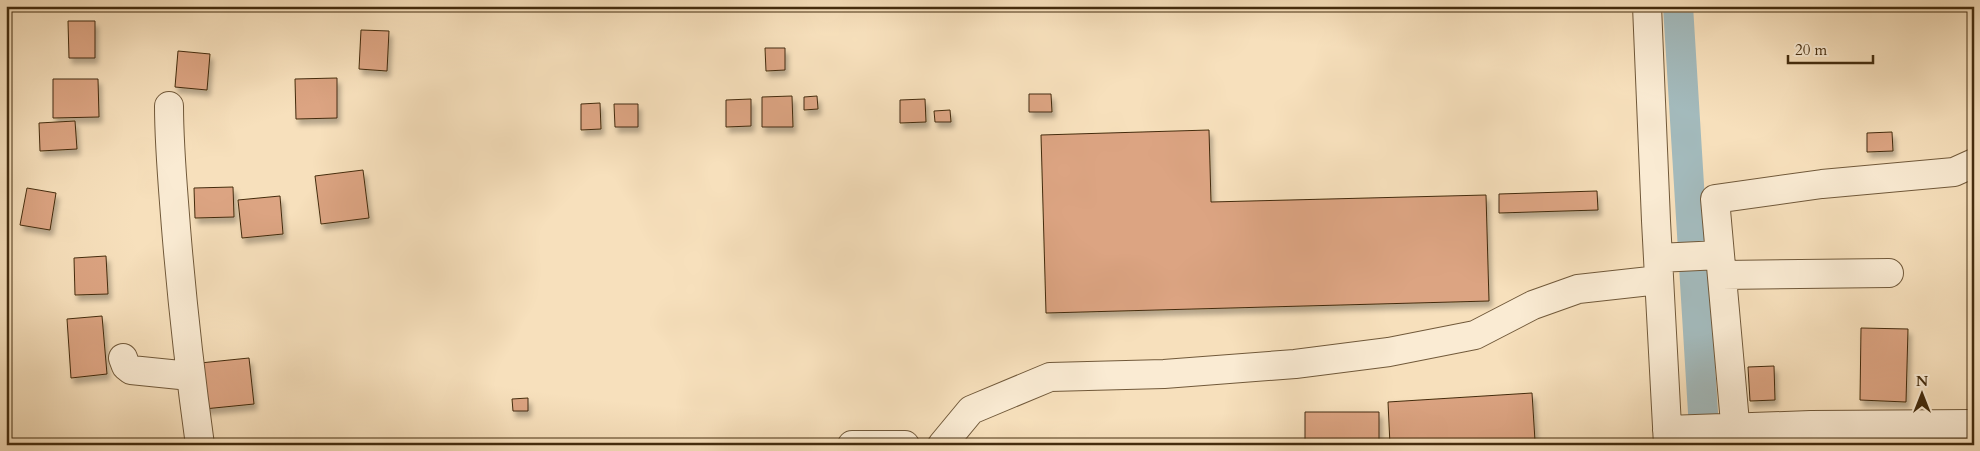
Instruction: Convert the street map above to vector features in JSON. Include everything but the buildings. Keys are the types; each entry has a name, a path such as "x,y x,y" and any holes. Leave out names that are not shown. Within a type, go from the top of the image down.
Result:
{"street":[{"path":"1647,6 1671,435 1732,434 1811,425 1974,424"},
{"path":"169,106 169,142 190,376 200,445"},
{"path":"1732,434 1715,262 1715,199 1822,184 1954,172 1974,163"},
{"path":"942,445 971,410 1050,377 1164,374 1295,364 1390,352 1475,336 1533,305 1662,265 1715,262 1890,273"},
{"path":"123,358 130,370 190,376"},
{"path":"852,445 905,445"}],"waterway":[{"path":"1678,6 1705,445"}]}
